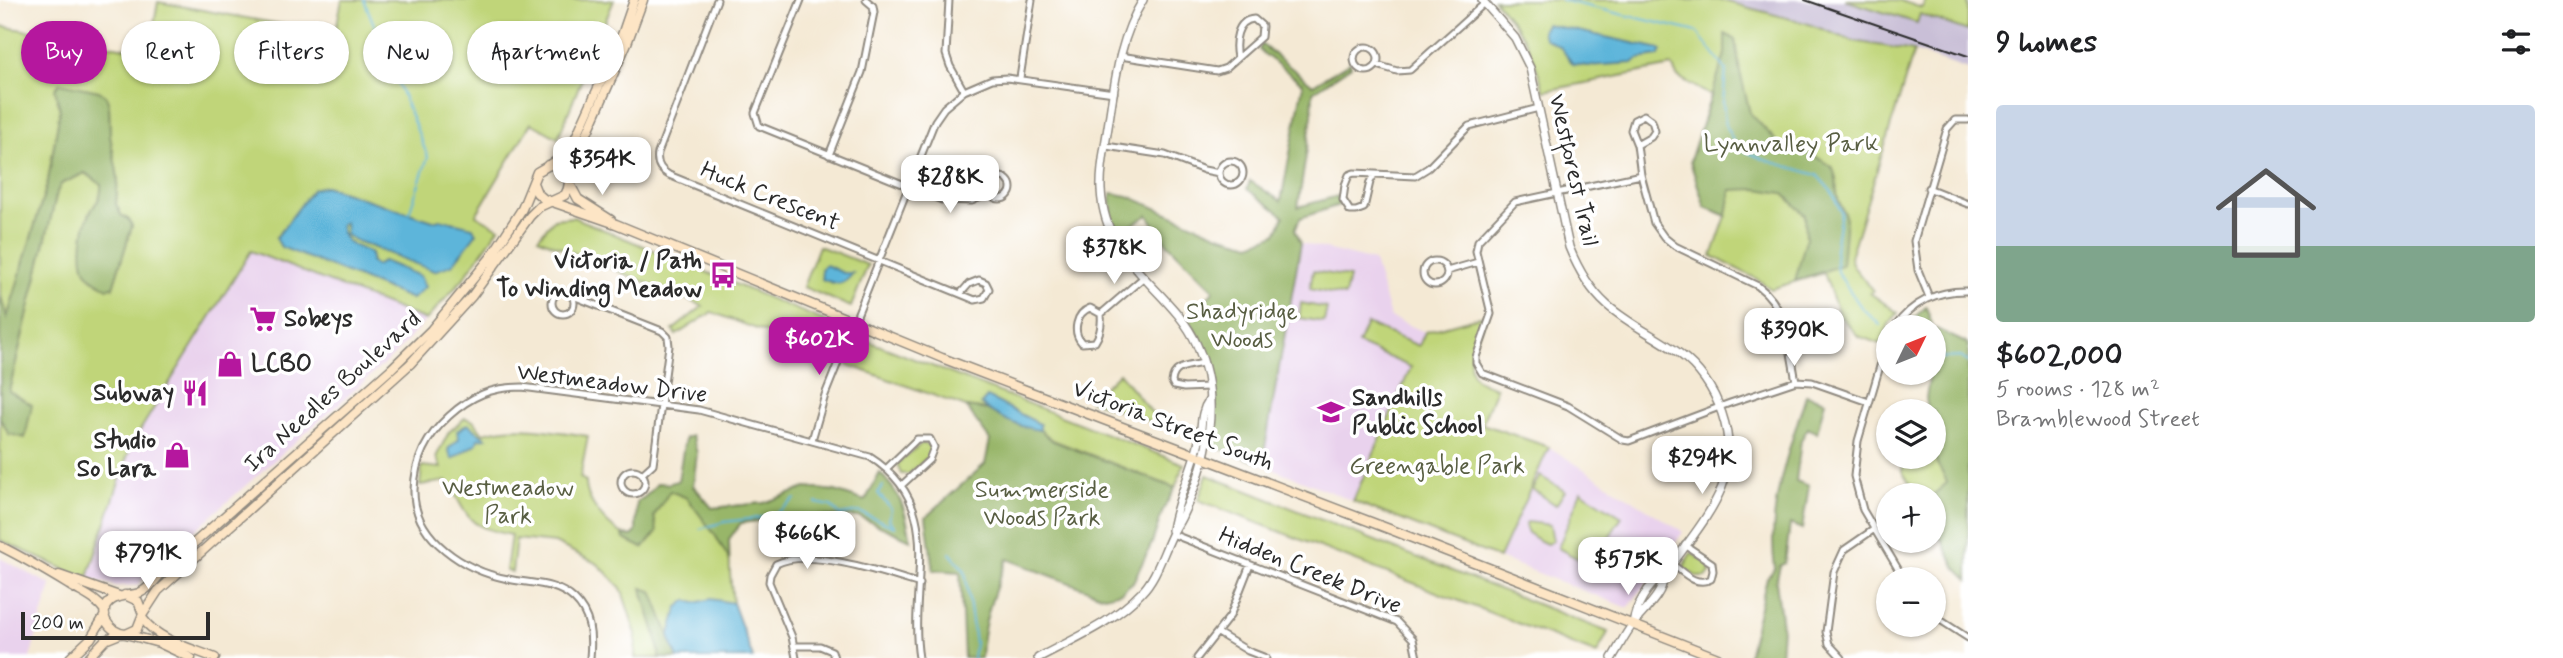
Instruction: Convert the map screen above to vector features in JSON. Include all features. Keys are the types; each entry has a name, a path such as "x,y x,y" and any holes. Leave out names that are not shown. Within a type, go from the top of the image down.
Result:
{"main road":[{"path":"634,0 622,35 571,148 558,160 537,172 533,183 539,196 553,201 565,195 575,163 643,0"},
{"path":"548,164 562,168 570,182"},
{"name":"Victoria Street South","path":"570,182 578,199 616,224"},
{"name":"Ira Needles Boulevard","path":"122,596 139,593 148,587 167,567 391,369 451,307 491,257 522,209 533,183"},
{"name":"Victoria Street South","path":"553,201 1074,409 1718,658"},
{"name":"Ira Needles Boulevard","path":"143,616 158,591 410,364 472,296 530,216 539,207 553,201"},
{"path":"0,546 54,573 138,601 143,616 153,631 215,658"},
{"path":"54,573 68,585 91,596 105,613 112,630 159,643 191,658"},
{"path":"70,658 91,638 113,599 122,596"},
{"path":"88,658 105,640 137,629 143,616"}],"street":[{"name":"Huck Crescent","path":"717,0 658,153 659,166 669,175 879,260"},
{"path":"801,0 754,118 763,129 931,197 952,202 972,201 990,193"},
{"path":"829,155 866,61 874,12 873,6 866,0"},
{"path":"949,0 946,54 964,91"},
{"path":"1020,78 1032,0"},
{"path":"1038,658 1118,614 1144,591 1157,570 1183,514 1205,458 1211,409 1204,363 1191,332 1117,244 1107,219 1101,189 1105,146 1120,56 1129,26 1143,0"},
{"path":"1377,65 1397,71 1410,70 1483,2"},
{"name":"Westforest Trail","path":"1483,2 1508,30 1526,57 1569,247 1576,264 1594,291 1620,315 1687,359 1705,380 1720,407 1726,428 1729,449 1727,469 1716,500 1663,577 1664,583 1633,624 1612,658"},
{"path":"1120,56 1217,71 1226,68 1261,37 1262,26 1254,19 1242,22 1237,58"},
{"path":"1360,48 1372,48 1377,54 1377,65 1371,70 1363,71 1355,62 1355,54 1360,48"},
{"path":"812,440 825,395 935,121 944,108 964,91 992,79 1020,78 1114,93"},
{"path":"1374,174 1366,204 1360,210 1350,211 1343,200 1346,179 1354,173 1415,176 1428,169 1469,126 1539,108"},
{"path":"1637,145 1651,137 1655,131 1652,121 1644,115 1634,120 1631,125 1654,223 1675,246 1758,286 1769,294 1781,312 1796,381"},
{"path":"1929,297 1918,270 1914,241 1947,128 1955,120 1968,120"},
{"path":"1105,146 1165,155 1219,173"},
{"path":"1232,161 1241,166 1243,174 1239,183 1232,185 1222,181 1219,173 1225,163 1232,161"},
{"path":"1641,175 1520,201 1509,206 1478,241 1476,251 1491,314 1476,363 1486,376 1568,406 1629,442 1796,381 1812,382 1869,402"},
{"path":"1000,177 1009,182 1010,189 1006,197 997,198 990,193 989,186 993,179 1000,177"},
{"path":"1928,188 1968,204"},
{"path":"879,260 961,293 980,300 989,289 986,283 979,280 969,284 961,293"},
{"path":"1434,261 1442,263 1447,271 1444,281 1434,284 1427,281 1423,272 1427,264 1434,261"},
{"path":"1447,271 1478,262"},
{"path":"1101,314 1090,308 1079,315 1076,333 1082,343 1095,342 1100,335 1101,314 1144,277"},
{"path":"1905,315 1929,297 1968,291"},
{"path":"573,296 575,303 570,313 559,314 553,309 552,302 558,292 566,292 662,331 668,337 670,346 653,464 642,474"},
{"path":"1204,363 1177,369 1171,382 1174,386 1184,388 1208,387"},
{"path":"1876,379 1858,442 1854,475 1863,510 1896,567"},
{"name":"Westmeadow Drive","path":"590,658 591,633 587,618 579,605 566,593 550,585 489,574 453,556 432,537 419,514 414,497 421,451 436,428 460,406 476,396 500,388 522,387 699,410 862,454 887,468 902,484 916,517 921,565 917,626 919,658"},
{"path":"1172,534 1175,510 1196,454 1203,408 1209,400"},
{"path":"887,468 917,439 930,439 934,447 929,460 902,484"},
{"path":"635,470 642,474 645,485 641,492 630,494 623,489 622,478 627,471 635,470"},
{"path":"1842,658 1829,644 1826,632 1836,564 1849,545 1873,530"},
{"name":"Hidden Creek Drive","path":"1172,534 1397,622 1413,639 1417,658"},
{"path":"1672,564 1698,582 1704,583 1711,579 1712,563 1685,545"},
{"path":"796,658 794,646 769,582 772,569 782,561 823,559 920,584"},
{"path":"1197,658 1230,616 1250,565"},
{"path":"1946,624 1968,638"},
{"path":"1218,633 1248,651 1266,658"},
{"path":"794,646 825,647 832,652 834,658"}],"shaded area":[{"path":"1720,0 1845,0 1917,23 1920,14 1968,31 1968,70 1914,51 1853,41 1806,23"},
{"name":"Sandhills Public School","path":"1301,243 1374,261 1390,317 1425,332 1353,501 1254,461 1264,453"},
{"path":"251,251 426,320 394,355 194,531 137,585 116,586 89,578 131,445"},
{"path":"1549,447 1683,532 1628,608 1499,558"},
{"path":"0,558 51,585 30,658 0,658"}],"green space":[{"path":"342,0 614,0 605,21 467,21 467,84 580,84 558,138 531,123 476,215 499,228 463,279 426,320 251,251 131,445 88,577 77,575 0,540 0,418 9,434 9,391 61,184 85,173 101,184 101,196 89,214 113,287 132,226 129,220 121,215 116,204 118,178 110,136 109,105 57,100 60,110 48,181 7,319 0,293 0,26 21,30 21,84 107,84 107,45 121,47 121,84 220,84 220,21 155,21 158,2 263,21 234,21 234,84 349,84 349,21 338,21","holes":["325,186 433,221 441,219 434,271 345,222 340,224 343,236 350,243 370,253 371,262 376,266 276,237"]},
{"name":"Lynnvalley Park","path":"1494,0 1720,0 1806,23 1853,41 1914,51 1850,257 1853,266 1873,291 1870,293 1898,313 1876,315 1876,343 1858,336 1839,315 1824,273 1771,289 1712,256 1726,216 1705,207 1690,161 1711,96 1677,76 1672,66 1544,91 1535,63 1512,22"},
{"path":"1845,0 1898,0 1922,8 1925,0 1968,0 1968,31 1920,14 1917,23"},
{"path":"1725,34 1735,39 1750,113 1779,144 1815,156 1833,168 1837,196 1846,218 1842,265 1795,281 1806,239 1805,215 1783,193 1757,189 1731,190 1727,216 1705,207 1690,161 1725,54"},
{"name":"Shadyridge Woods","path":"1261,44 1313,85 1350,62 1351,66 1313,92 1312,116 1298,207 1338,196 1339,205 1300,218 1295,230 1301,243 1264,453 1254,461 1217,448 1215,442 1214,377 1204,347 1188,319 1214,290 1164,240 1148,215 1119,233 1112,219 1111,193 1128,196 1219,235 1251,244 1276,234 1284,216 1247,189 1250,181 1281,201 1303,84 1259,50"},
{"path":"59,84 65,84 99,91 106,96 118,178 116,204 121,215 129,220 132,226 113,287 108,288 88,274 83,258 85,228 99,198 101,184 85,173 61,184 9,391 32,405 25,438 9,434 0,418 0,293 7,318 48,181 60,110 55,89"},
{"path":"573,217 839,327 841,334 831,357 712,312 676,335 673,330 703,306 538,238 554,219"},
{"path":"819,246 868,265 851,307 803,287"},
{"path":"1313,271 1349,277 1345,296 1310,289"},
{"path":"1301,303 1327,308 1324,322 1299,318"},
{"path":"1926,307 1929,315 1917,315"},
{"name":"Greengable Park","path":"1486,315 1470,358 1473,375 1479,381 1496,388 1482,424 1549,447 1499,558 1353,501 1411,367 1358,344 1367,324 1419,346 1425,332"},
{"path":"1946,334 1968,344 1968,580 1956,568 1946,548 1947,483 1940,469 1946,469 1946,399 1926,398 1928,385 1946,385"},
{"path":"860,338 1184,464 1175,488 1053,440 1040,430 1040,424 987,397 981,404 988,410 966,407 848,365"},
{"path":"1119,373 1163,426 1090,400"},
{"path":"1806,395 1825,401 1817,433 1808,428 1801,440 1796,481 1809,486 1802,529 1790,524 1785,563 1780,566 1776,582 1782,626 1780,658 1752,658 1748,656 1767,578 1775,568 1773,546 1776,502 1786,458"},
{"name":"Summerside Woods Park","path":"966,407 988,410 1018,425 1040,430 1053,441 1175,488 1133,582 1121,592 1104,596 1007,559 986,620 981,658 964,658 960,572 933,570 926,517 985,464 990,440"},
{"name":"Westmeadow Park","path":"465,418 474,421 483,433 522,428 588,436 580,478 586,481 590,498 601,516 624,534 632,536 636,532 637,502 658,483 695,487 712,508 764,503 806,488 835,491 865,501 880,473 894,489 902,504 911,540 860,517 797,516 741,523 729,539 730,573 733,603 753,658 635,658 636,634 621,588 598,564 555,543 516,539 512,572 506,570 511,535 485,528 471,519 448,481 420,485 422,466 441,468 436,457 449,432"},
{"path":"692,436 697,453 693,487 712,508 764,503 806,488 835,491 865,501 880,473 894,489 902,504 911,540 860,517 797,516 741,523 729,539 729,559 687,498 670,491 654,516 657,532 643,548 624,539 623,535 632,536 636,532 637,502 658,483 678,481 685,438"},
{"path":"922,443 929,445 929,456 909,474 901,474 897,464"},
{"path":"1941,469 1947,483 1910,483 1902,471"},
{"path":"1207,475 1608,632 1597,654 1198,500"},
{"path":"1540,476 1565,491 1556,505 1532,489"},
{"path":"1581,491 1622,517 1604,545 1594,539 1580,560 1558,548"},
{"path":"1527,522 1550,525 1553,541 1547,544 1533,537 1526,529"},
{"path":"1691,553 1708,564 1710,572 1706,577 1698,577 1683,568"},
{"path":"642,588 652,591 678,658 659,658 657,640"}],"water":[{"path":"1546,24 1662,51 1659,56 1638,59 1633,63 1587,66 1573,64 1560,47 1544,38 1542,31"},
{"path":"325,186 433,221 440,219 473,227 476,234 452,265 434,271 354,240 346,235 345,222 341,224 346,240 371,253 371,263 376,266 383,261 420,276 425,287 412,299 281,247 276,238 313,189"},
{"path":"826,265 843,273 853,273 843,283 832,283 822,279 821,269"},
{"path":"987,397 1040,424 1040,430 1016,424 994,413 981,404"},
{"path":"468,424 486,438 478,439 477,443 452,459 448,449 459,439 457,431"},
{"path":"711,599 733,603 753,658 678,658 669,637 678,607 687,600 695,603"}],"waterway":[{"path":"364,0 428,157 409,213"},
{"path":"1561,0 1697,32 1726,70 1723,103 1726,127 1737,147 1762,159 1817,175 1832,192 1841,212 1835,249 1837,272 1861,307 1876,321"},
{"path":"1946,358 1961,357 1968,362"},
{"path":"883,486 878,493 891,509 889,520 894,526"},
{"path":"700,529 724,522 773,516 795,499"},
{"path":"816,503 831,506 840,515 859,512 895,527"},
{"path":"950,553 965,571 975,643 973,658"}],"railway":[{"path":"1805,0 1968,56"}],"place":[{"name":"Victoria / Path To Winding Meadow","path":"723,275"},
{"name":"Sobeys","path":"263,319"},
{"name":"LCBO","path":"230,364"},
{"name":"Subway","path":"195,393"},
{"name":"Sandhills Public School","path":"1331,412"},
{"name":"Studio So Lara","path":"177,455"}]}
